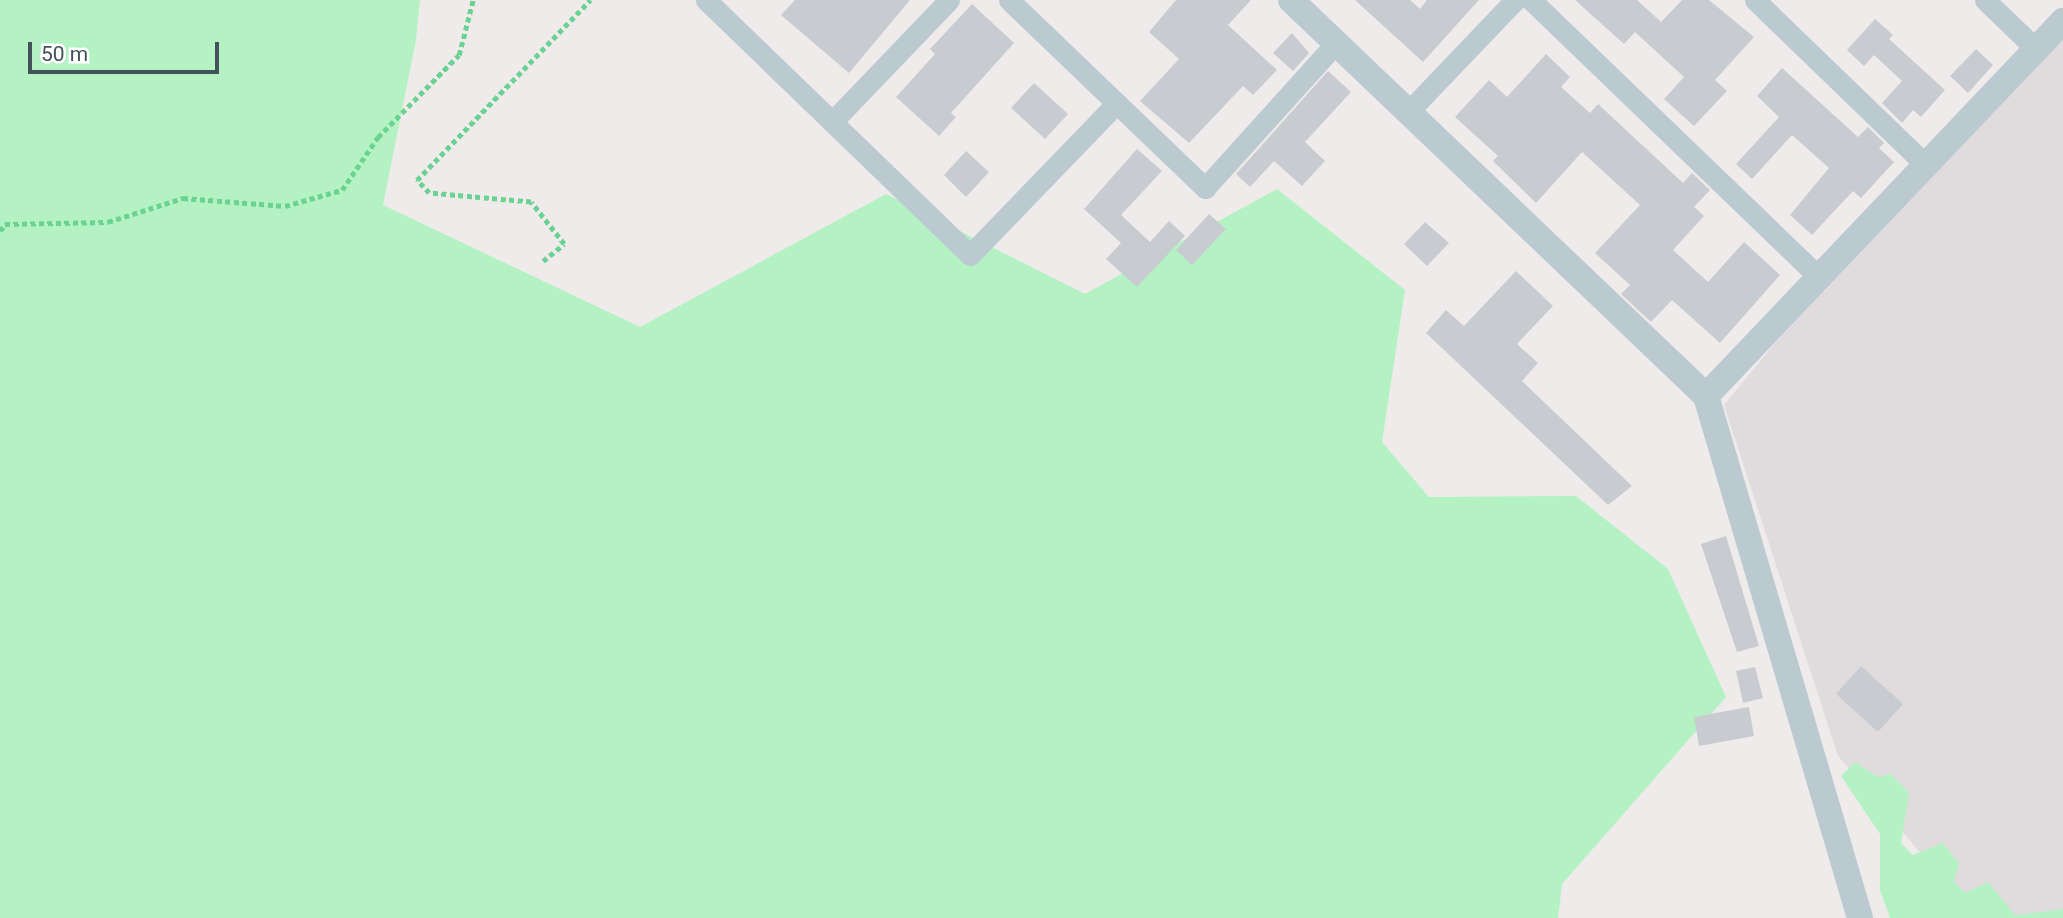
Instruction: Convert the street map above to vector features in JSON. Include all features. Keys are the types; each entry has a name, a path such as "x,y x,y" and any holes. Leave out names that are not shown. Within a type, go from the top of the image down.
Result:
{"street":[{"path":"706,0 970,255 1117,103"},
{"path":"832,122 949,0"},
{"path":"1009,0 1205,188 1336,43"},
{"path":"1291,0 1706,396 1860,918"},
{"path":"1408,112 1515,0"},
{"path":"1531,0 1819,277"},
{"path":"1755,0 1926,165"},
{"path":"1985,0 2036,49"},
{"path":"1706,396 2063,21"}],"path":[{"path":"0,231 3,224 108,222 183,198 285,206 342,190 378,137 459,55 473,0"},
{"path":"543,261 564,244 531,202 429,193 416,180 590,0"}],"shaded area":[{"path":"2063,39 2063,918 1990,918 1963,903 1838,756 1724,405 1776,342"}],"green space":[{"path":"0,0 420,0 416,40 383,205 640,327 886,194 1085,294 1277,189 1405,290 1382,442 1429,497 1576,496 1668,569 1726,697 1562,884 1558,918 0,918"},
{"path":"1855,762 1878,777 1891,774 1909,793 1901,843 1913,855 1943,843 1959,863 1954,882 1965,893 1988,882 2015,915 2063,909 2063,918 1890,918 1880,890 1880,834 1841,776"}],"building":[{"path":"795,0 910,0 849,73 781,15"},
{"path":"1176,0 1251,0 1228,25 1277,70 1253,95 1243,86 1189,143 1140,101 1179,59 1149,32"},
{"path":"1355,0 1410,0 1420,9 1427,0 1479,0 1423,62"},
{"path":"1575,0 1637,0 1661,22 1682,0 1709,0 1754,37 1715,80 1727,91 1694,126 1664,99 1684,77 1635,32 1624,44"},
{"path":"972,4 1014,43 951,113 956,117 939,136 896,97 935,54 930,49"},
{"path":"1875,19 1893,35 1889,39 1945,90 1921,117 1913,110 1902,123 1882,103 1902,81 1874,55 1864,66 1847,50"},
{"path":"1292,33 1309,53 1293,71 1273,53"},
{"path":"1976,49 1993,65 1968,93 1950,76"},
{"path":"1546,54 1570,77 1561,87 1590,113 1598,104 1683,183 1692,173 1710,190 1694,207 1704,216 1673,250 1708,282 1744,242 1780,275 1720,343 1672,300 1651,322 1621,294 1630,285 1595,253 1640,205 1582,152 1536,203 1493,161 1498,156 1455,117 1489,80 1507,97"},
{"path":"1782,68 1858,137 1868,127 1884,143 1879,148 1894,162 1861,198 1853,191 1812,235 1790,215 1829,168 1792,135 1752,179 1736,164 1779,117 1757,96"},
{"path":"1328,71 1351,92 1305,142 1325,161 1302,186 1274,161 1250,187 1236,174"},
{"path":"1034,83 1068,114 1045,139 1011,108"},
{"path":"1137,149 1162,171 1121,215 1150,242 1169,221 1185,236 1137,287 1106,259 1121,243 1084,209"},
{"path":"966,151 989,172 966,197 944,175"},
{"path":"1209,214 1226,229 1192,265 1176,250"},
{"path":"1425,222 1449,243 1427,266 1404,244"},
{"path":"1516,271 1553,306 1517,344 1538,363 1522,381 1632,486 1608,505 1426,333 1446,310 1464,326"},
{"path":"1726,536 1759,646 1737,652 1701,544"},
{"path":"1861,666 1903,704 1878,732 1836,694"},
{"path":"1755,667 1763,698 1743,703 1736,671"},
{"path":"1749,707 1754,736 1699,746 1694,717"}]}
